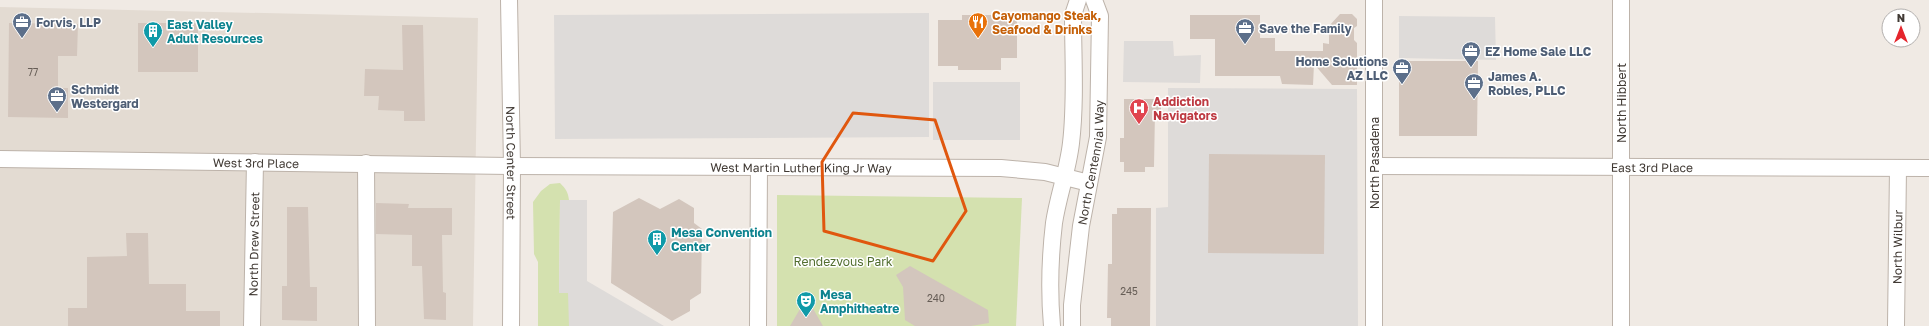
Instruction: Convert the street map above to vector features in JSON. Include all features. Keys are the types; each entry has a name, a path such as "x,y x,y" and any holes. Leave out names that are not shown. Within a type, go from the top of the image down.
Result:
{"street":[{"name":"North Center Street","path":"509,0 512,166 512,326"},
{"name":"North Centennial Way","path":"1052,326 1050,306 1054,222 1066,177 1073,126 1073,15 1078,0"},
{"name":"North Centennial Way","path":"1072,326 1072,305 1081,226 1098,137 1100,16 1094,0"},
{"name":"North Pasadena","path":"1374,0 1374,326"},
{"name":"North Hibbert","path":"1621,0 1621,326"},
{"name":"West 3rd Place","path":"0,159 512,166"},
{"name":"North Drew Street","path":"252,326 255,162"},
{"path":"366,164 367,326"},
{"name":"West Martin Luther King Jr Way","path":"512,166 1001,168 1045,172 1089,183"},
{"name":"East 3rd Place","path":"1374,166 1929,168"},
{"path":"758,326 759,167"},
{"name":"North Wilbur","path":"1896,326 1898,168"}],"highlighted area":[{"path":"853,113 935,120 966,211 933,261 824,231 822,162"}],"shaded area":[{"path":"0,7 478,18 473,326 0,326"},
{"path":"929,13 929,137 555,139 554,15"},
{"path":"1399,16 1495,17 1496,60 1399,58"},
{"path":"1124,41 1173,41 1174,56 1201,55 1200,83 1123,82"},
{"path":"933,82 1020,82 1020,140 933,140"},
{"path":"1168,88 1357,89 1358,326 1156,326 1156,208 1168,207"},
{"path":"560,200 587,200 587,281 664,326 569,326 568,293 559,293"}],"green space":[{"path":"560,183 564,187 569,200 560,201 559,293 569,293 569,326 538,326 538,262 534,254 533,202 541,191 550,184"},
{"name":"Rendezvous Park","path":"777,195 1022,198 1016,326 777,326"}],"building":[{"path":"1340,14 1352,14 1357,19 1357,26 1354,28 1354,40 1357,43 1357,85 1332,85 1314,64 1313,85 1282,84 1280,76 1215,76 1215,39 1190,39 1190,15 1260,15 1260,38 1275,38 1275,51 1323,51 1323,43 1329,44 1329,26"},
{"name":"Cayomango Steak, Seafood & Drinks","path":"962,15 997,15 997,20 1017,20 1017,58 1001,58 1001,70 958,70 958,66 938,66 938,20 962,20"},
{"path":"9,23 78,24 77,56 58,56 58,88 68,88 68,118 8,117"},
{"path":"138,23 198,23 198,72 138,72"},
{"path":"402,25 423,25 425,121 404,121 404,111 378,110 379,96 364,96 365,69 403,70"},
{"path":"1399,61 1478,61 1477,136 1399,136"},
{"name":"Addiction Navigators","path":"1124,99 1161,99 1161,111 1155,111 1154,167 1145,167 1145,172 1124,172 1124,162 1120,162 1120,138 1124,138"},
{"path":"1209,154 1325,155 1324,254 1208,253"},
{"name":"Mesa Convention Center","path":"639,198 660,209 679,199 694,208 694,223 702,229 701,293 690,300 690,311 672,321 611,283 613,212"},
{"path":"376,203 409,204 408,208 452,208 452,235 442,235 443,292 446,293 446,320 424,319 422,266 412,266 412,235 376,234"},
{"path":"287,207 308,207 310,287 317,287 317,321 282,320 282,286 287,286"},
{"path":"1117,208 1151,208 1150,326 1111,326 1111,318 1107,318 1108,264 1112,264 1112,214 1117,214"},
{"path":"126,233 148,233 149,284 186,284 186,311 220,311 220,326 68,326 68,308 87,308 87,257 127,256"},
{"path":"910,266 988,310 989,323 971,326 915,326 905,320 903,287 896,275"},
{"name":"Mesa Amphitheatre","path":"808,300 823,326 790,326 800,309 803,309"}],"place":[{"name":"Forvis, LLP","path":"22,39"},
{"name":"Cayomango Steak, Seafood & Drinks","path":"978,39"},
{"name":"Save the Family","path":"1245,45"},
{"name":"East Valley Adult Resources","path":"153,48"},
{"name":"EZ Home Sale LLC","path":"1471,68"},
{"name":"Home Solutions AZ LLC","path":"1402,85"},
{"name":"James A. Robles, PLLC","path":"1474,100"},
{"name":"Schmidt Westergard","path":"57,113"},
{"name":"Addiction Navigators","path":"1139,125"},
{"name":"Mesa Convention Center","path":"657,256"},
{"name":"Mesa Amphitheatre","path":"806,318"}]}
